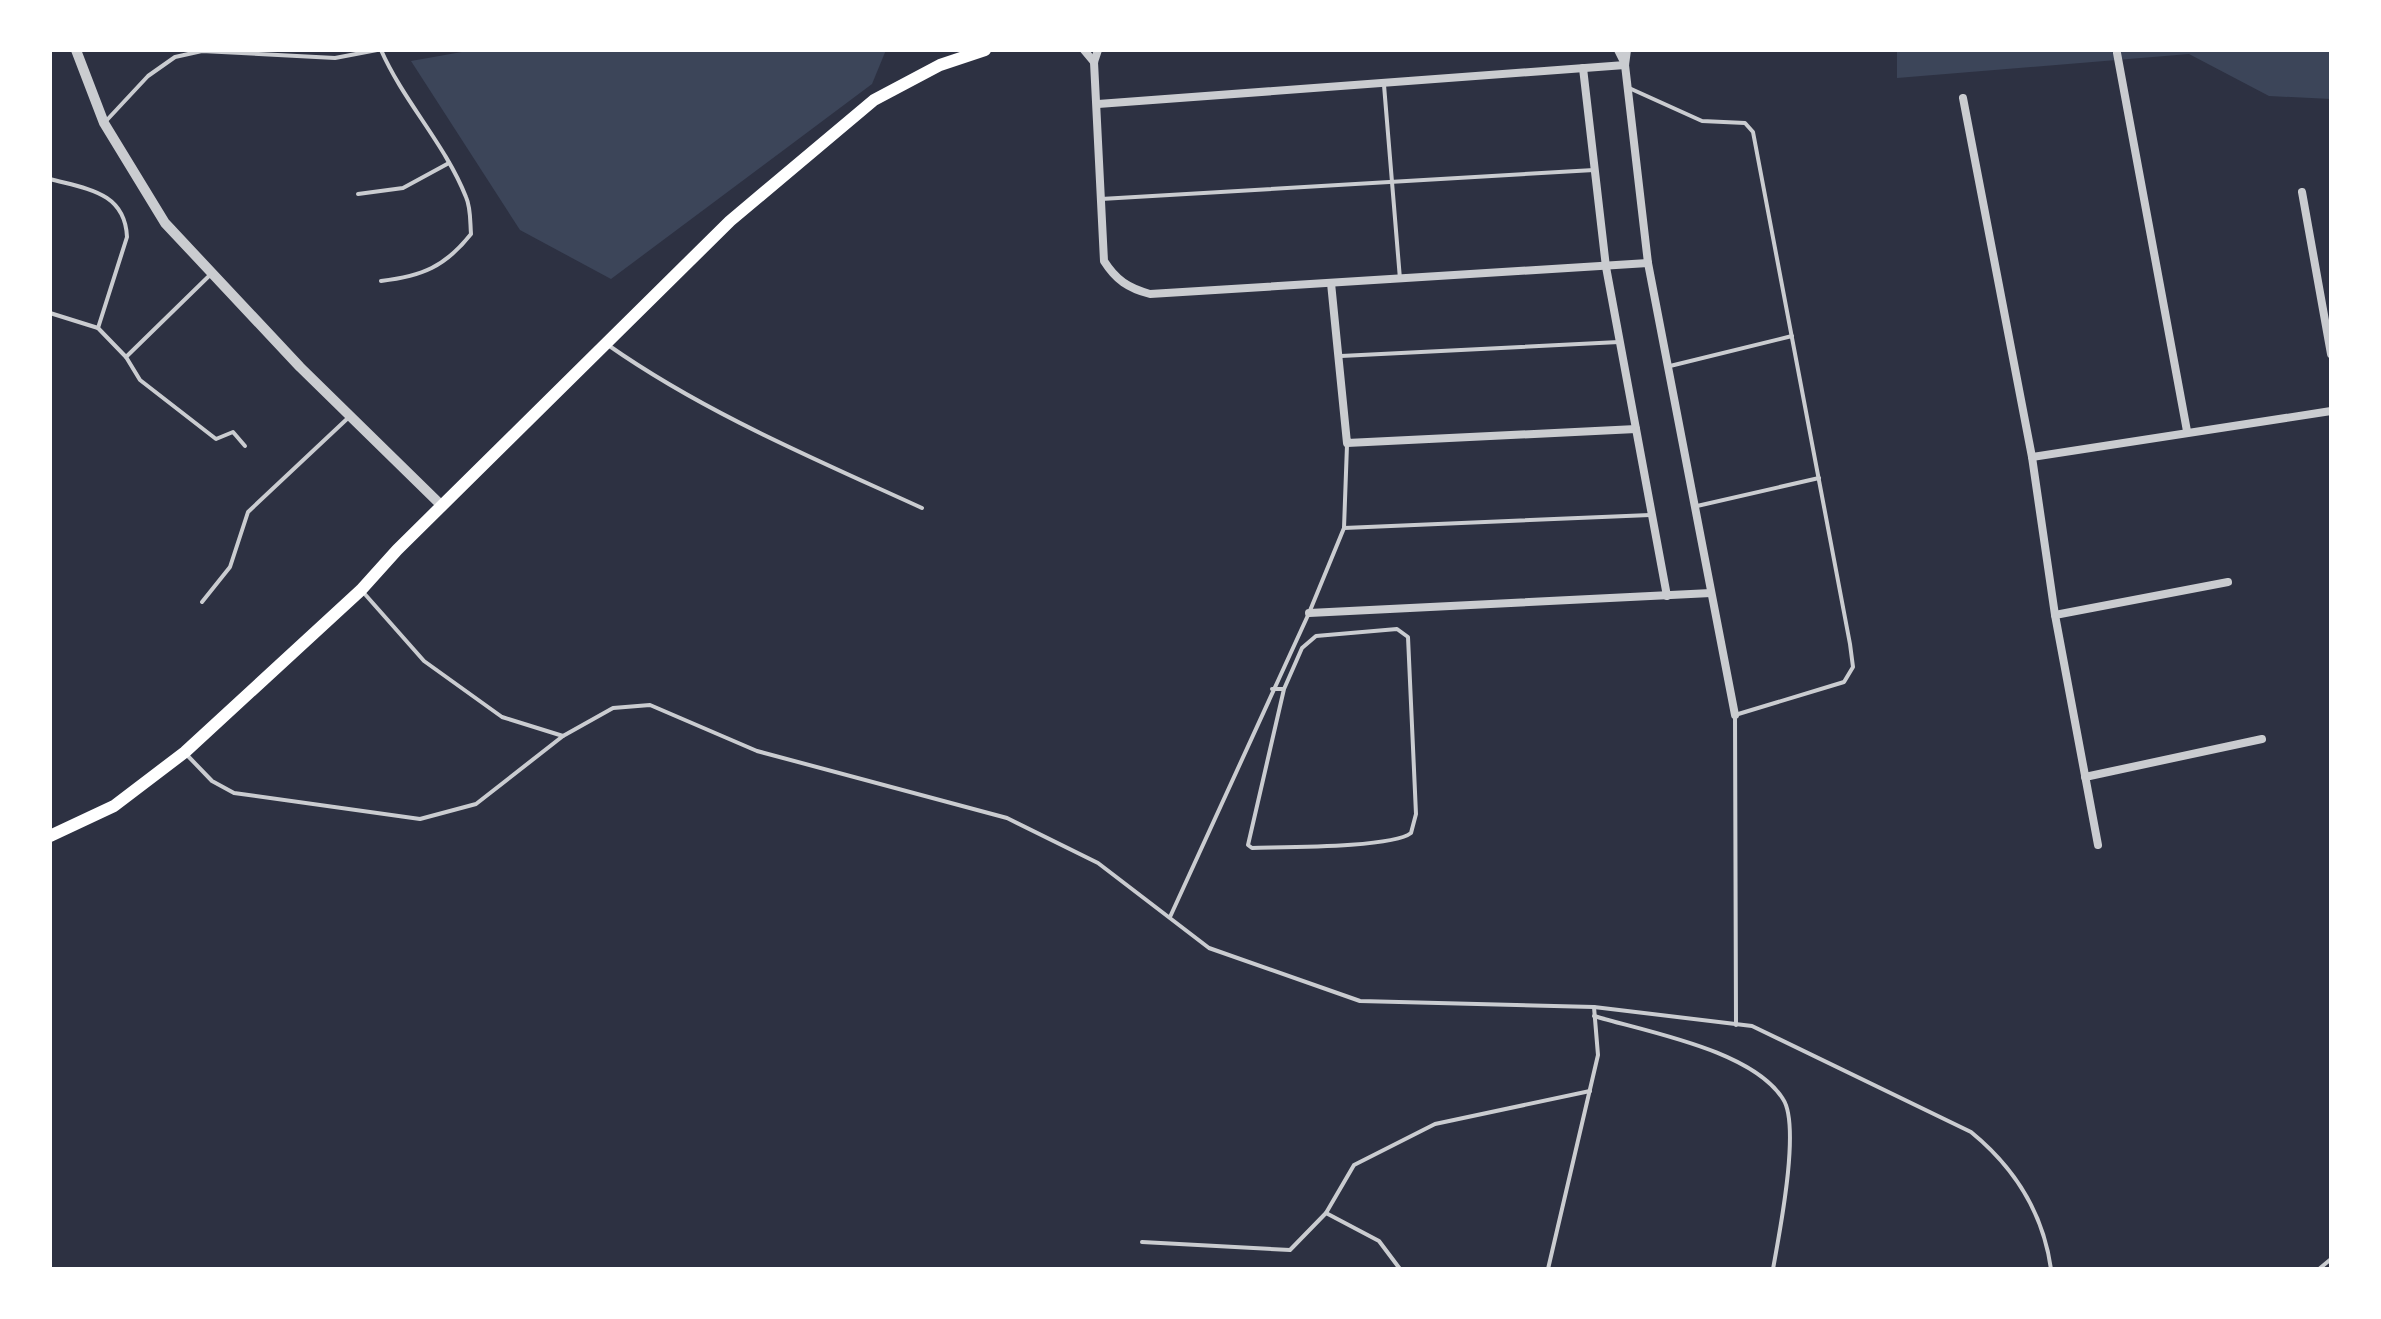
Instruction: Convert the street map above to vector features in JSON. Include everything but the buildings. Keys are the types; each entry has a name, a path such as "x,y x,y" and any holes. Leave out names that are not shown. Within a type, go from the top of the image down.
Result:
{"main road":[{"path":"50,836 114,806 185,752 361,590 441,505 730,221 874,100 940,65 985,50"}],"street":[{"path":"76,50 104,123 165,223 350,416 441,505"},
{"path":"1084,50 1094,62"},
{"path":"1098,50 1094,62 1104,261 1115,279 1135,290 1150,294 1648,263"},
{"path":"1618,50 1625,65"},
{"path":"1627,50 1627,88 1648,263 1735,715"},
{"path":"2117,53 2187,431"},
{"path":"1098,104 1625,65"},
{"path":"1583,68 1606,267 1667,596"},
{"path":"1963,98 2032,457 2055,615 2098,845"},
{"path":"2302,192 2331,354"},
{"path":"1331,283 1347,443 1636,429"},
{"path":"2032,457 2331,411"},
{"path":"2055,615 2228,582"},
{"path":"1309,613 1711,593"},
{"path":"2085,777 2262,739"}],"lane":[{"path":"104,123 148,76 175,57 202,51 335,58 379,50 468,199 471,234 454,255 415,277 381,281"},
{"path":"1383,83 1400,279"},
{"path":"1627,88 1702,121 1745,123 1753,132 1850,644 1850,676 1844,682 1735,715 1736,1025"},
{"path":"358,194 403,188 449,163"},
{"path":"1101,199 1595,170"},
{"path":"50,179 106,194 117,205 126,222 127,237 98,328"},
{"path":"126,357 212,274"},
{"path":"50,313 98,328 126,357 140,380 216,439 233,432 245,446"},
{"path":"1667,366 1792,336"},
{"path":"1338,356 1620,342"},
{"path":"606,344 663,384 762,435 922,508"},
{"path":"202,602 230,567 248,512 350,416"},
{"path":"1170,917 1309,613 1344,528 1347,443"},
{"path":"1694,507 1819,478"},
{"path":"1344,528 1652,515"},
{"path":"361,590 424,661 502,717 563,736"},
{"path":"1397,629 1404,632 1408,637 1416,814 1411,833 1393,840 1334,845 1252,848 1248,845 1284,689 1302,648 1316,636 1397,629"},
{"path":"1272,689 1284,689"},
{"path":"185,752 212,781 234,793 420,819 476,804 563,736 613,708 650,705 757,751 1007,818 1098,863 1209,948 1360,1001 1594,1007 1752,1026 1971,1132 1999,1155 2030,1197 2049,1250 2051,1269"},
{"path":"1548,1269 1598,1055 1594,1007"},
{"path":"1594,1016 1700,1047 1761,1075 1784,1100 1791,1126 1773,1269"},
{"path":"1142,1242 1290,1250 1326,1213 1354,1165 1435,1124 1590,1091"},
{"path":"1326,1213 1379,1241 1400,1269"},
{"path":"2319,1269 2331,1259"}],"shaded area":[{"path":"473,50 886,50 872,84 611,279 520,230 411,61"},
{"path":"1897,50 2331,50 2331,99 2269,96 2189,54 1897,78"}]}
